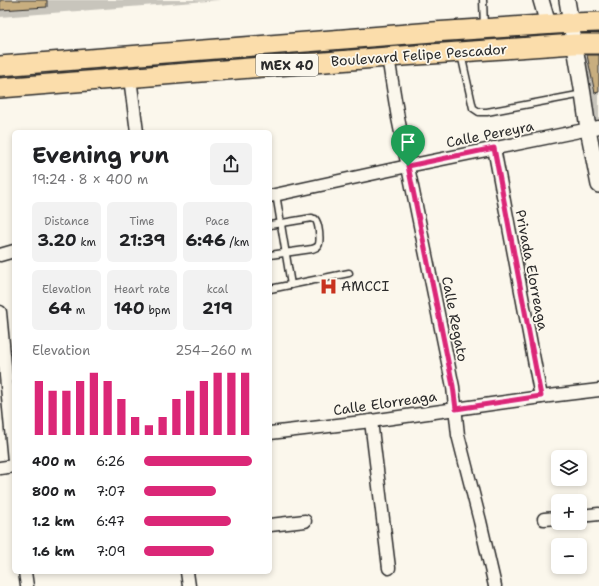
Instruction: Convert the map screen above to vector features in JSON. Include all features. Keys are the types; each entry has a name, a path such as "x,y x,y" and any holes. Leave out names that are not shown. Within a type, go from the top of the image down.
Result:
{"main road":[{"name":"Boulevard Felipe Pescador","path":"0,66 484,28 599,22"},
{"name":"Boulevard Felipe Pescador","path":"0,88 388,57 574,44 599,44"}],"street":[{"path":"541,0 548,24"},
{"path":"567,0 583,94 593,128 599,185"},
{"name":"Calle Regato","path":"388,57 398,118 453,386 460,443 480,521 494,586"},
{"path":"130,78 137,130"},
{"name":"Calle Pereyra","path":"273,195 593,128"},
{"name":"Privada Elorreaga","path":"494,148 541,396"},
{"path":"0,254 12,251"},
{"path":"0,312 9,355 12,419"},
{"name":"Calle Elorreaga","path":"272,434 541,396 599,390"},
{"path":"371,421 389,568"},
{"path":"0,468 12,466"},
{"path":"587,515 599,514"},
{"path":"544,519 551,518"},
{"path":"272,525 305,521"},
{"path":"26,574 27,586"},
{"path":"187,574 189,586"}],"lane":[{"path":"483,0 484,28"},
{"path":"460,52 473,108 479,112 488,112 583,94"},
{"path":"273,195 281,223 291,285"},
{"path":"272,225 312,218 317,222 320,240 317,247 312,249 272,255"},
{"path":"272,289 349,273"}],"building":[{"path":"0,0 47,0 47,7 0,10"},
{"path":"587,55 599,55 599,92 595,93"}],"place":[{"name":"AMCCI","path":"328,286"}],"route":[{"path":"494,148 541,396 456,409 453,386 408,166 494,148"}]}
